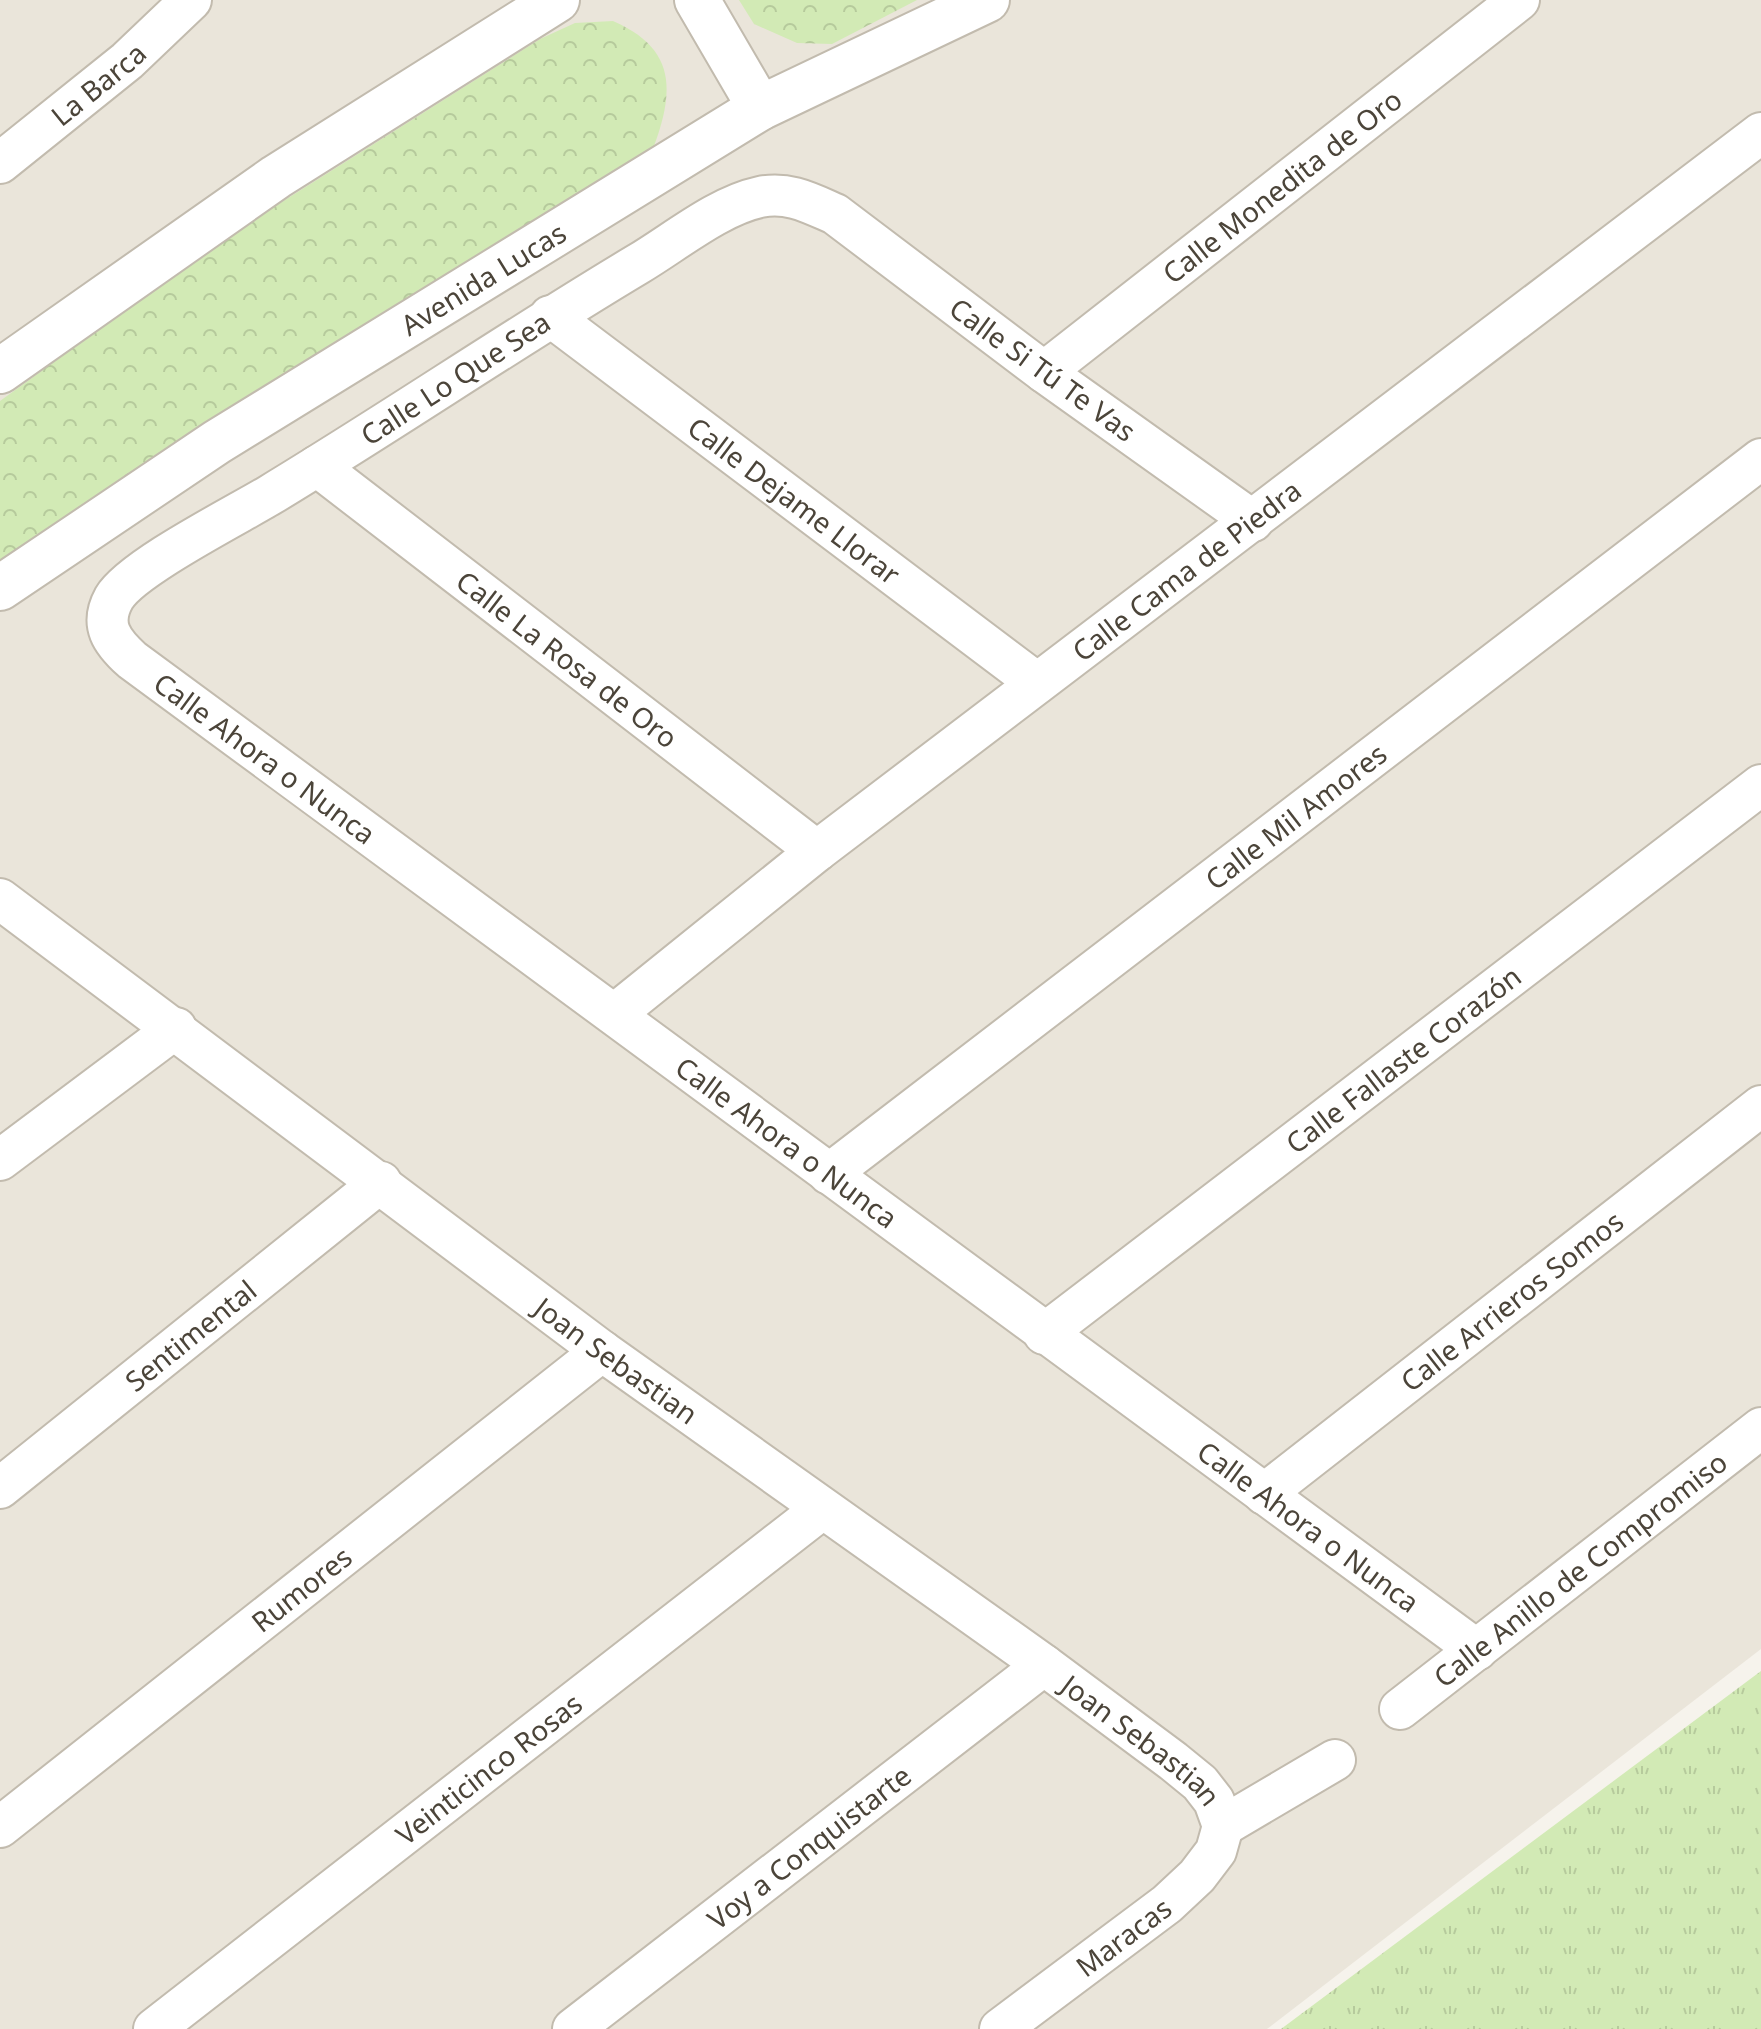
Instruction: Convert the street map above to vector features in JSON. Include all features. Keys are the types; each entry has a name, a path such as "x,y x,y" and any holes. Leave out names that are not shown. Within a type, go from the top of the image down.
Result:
{"street":[{"name":"La Barca","path":"0,163 127,61 191,0"},
{"path":"0,371 276,177 557,0"},
{"path":"697,0 760,108"},
{"name":"Avenida Lucas","path":"0,588 217,442 760,108 987,0"},
{"name":"Calle Monedita de Oro","path":"1044,372 1519,0"},
{"name":"Calle Cama de Piedra","path":"616,1013 817,851 1761,133"},
{"name":"Calle Lo Que Sea","path":"106,624 115,596 129,582 550,316 725,212 760,197 797,197 835,214"},
{"name":"Calle Si Tú Te Vas","path":"835,214 1044,372 1253,521"},
{"name":"Calle Dejame Llorar","path":"550,316 1037,683"},
{"name":"Calle Mil Amores","path":"829,1174 1761,459"},
{"name":"Calle La Rosa de Oro","path":"317,466 817,851"},
{"name":"Calle Ahora o Nunca","path":"106,624 110,638 132,660 616,1013 1044,1334 1477,1650"},
{"name":"Calle Fallaste Corazón","path":"1044,1334 1761,785"},
{"name":"Joan Sebastian","path":"0,899 176,1028 602,1351 1044,1665 1200,1783 1214,1801 1223,1826"},
{"path":"0,1160 176,1028"},
{"name":"Calle Arrieros Somos","path":"1264,1494 1761,1106"},
{"name":"Sentimental","path":"0,1488 381,1182"},
{"name":"Rumores","path":"0,1827 602,1351"},
{"name":"Calle Anillo de Compromiso","path":"1400,1709 1761,1428"},
{"name":"Veinticinco Rosas","path":"154,2029 822,1509"},
{"name":"Voy a Conquistarte","path":"573,2029 1044,1665"},
{"path":"1223,1826 1335,1760"},
{"name":"Maracas","path":"1000,2029 1167,1904 1197,1876 1216,1851 1223,1826"}],"shaded area":[{"path":"0,0 1761,0 1761,1649 1267,2029 0,2029"}],"green space":[{"path":"739,0 917,0 832,44 797,43 754,24"},
{"path":"613,21 649,44 665,72 665,106 654,146 0,567 0,401 228,236 540,39 575,23"},
{"path":"1761,1671 1761,2029 1281,2029"}]}
